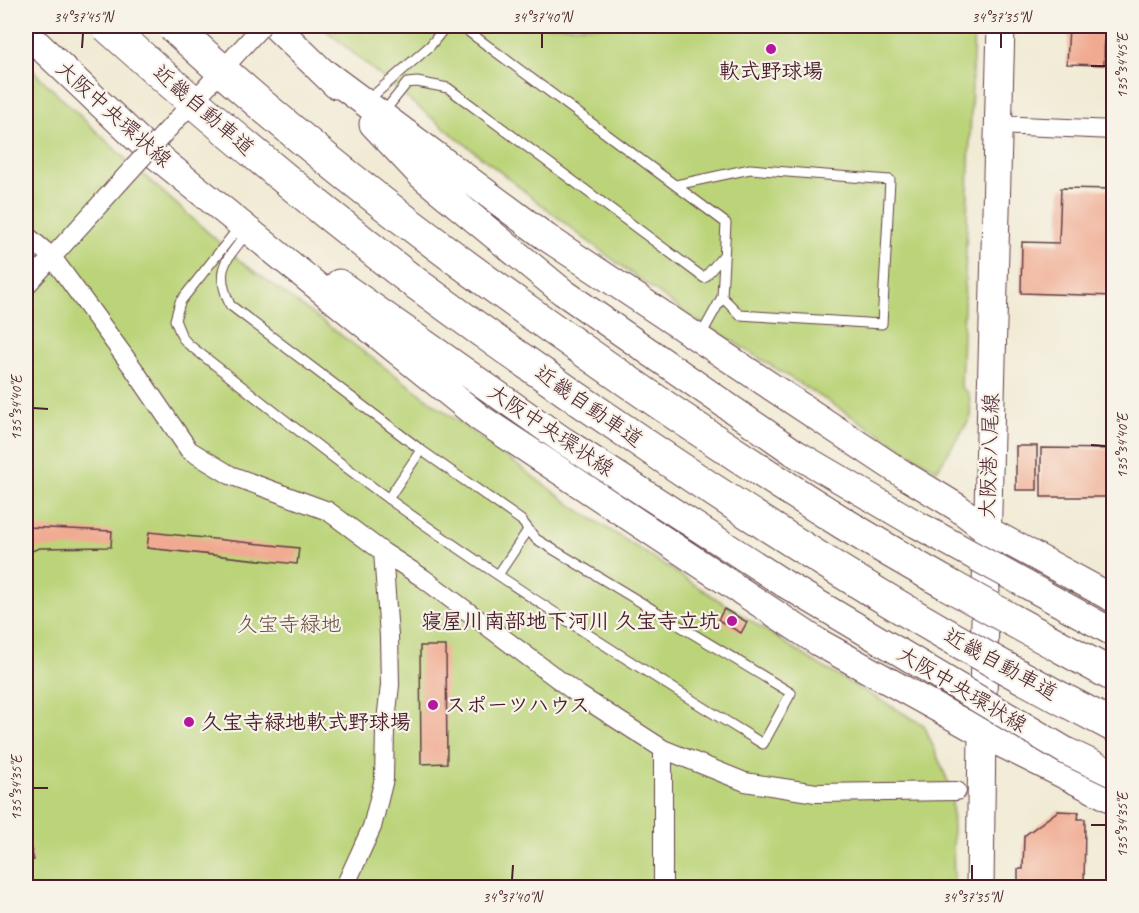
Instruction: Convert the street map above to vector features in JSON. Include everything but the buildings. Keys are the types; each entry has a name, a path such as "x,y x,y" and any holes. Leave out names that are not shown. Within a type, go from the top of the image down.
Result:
{"highway":[{"name":"近畿自動車道","path":"107,26 183,94 335,219 408,277 562,389 827,563 960,643 1113,726"},
{"name":"近畿自動車道","path":"173,26 315,150 437,245 588,354 718,443 844,524 1113,676"}],"main road":[{"path":"275,26 325,73 421,176 563,292 795,453 916,524 1113,633"},
{"name":"大阪港八尾線","path":"980,888 1001,26"},
{"name":"大阪中央環状線","path":"26,33 148,150 564,441 785,584 1066,751 1113,774"},
{"path":"325,73 546,237 906,476 957,507 987,530 1113,599"},
{"path":"148,150 480,418 818,642 982,733 1113,800"}],"street":[{"path":"26,286 262,26"},
{"path":"997,125 1113,130"},
{"path":"26,235 52,256 134,368 189,450 230,476 328,511 383,552 423,578 579,695 663,749 745,782 816,793 957,791"},
{"path":"344,888 372,827 384,778 385,730 390,685 383,552"},
{"path":"663,749 663,888"}],"lane":[{"path":"373,109 447,26"},
{"path":"461,26 726,223 722,297 699,338"},
{"path":"373,109 407,83 417,82 448,88 704,278 724,255"},
{"path":"676,185 750,169 890,180 882,324 740,315 722,297"},
{"path":"245,228 224,264 223,289 230,305 421,450 521,520 536,539 791,693 763,744 621,656 388,499 188,344 182,337 176,320 180,302 245,228"},
{"path":"388,499 421,450"},
{"path":"498,575 528,530"}],"green space":[{"path":"321,26 974,26 961,387 969,394 971,417 937,470 695,320 581,236 408,99"},
{"name":"久宝寺緑地","path":"26,64 119,153 239,260 577,509 821,666 924,725 952,791 954,887 26,887"}],"place":[{"name":"軟式野球場","path":"771,49"},
{"name":"寝屋川南部地下河川 久宝寺立坑","path":"732,621"},
{"name":"スポーツハウス","path":"433,705"},
{"name":"久宝寺緑地軟式野球場","path":"189,722"}]}
